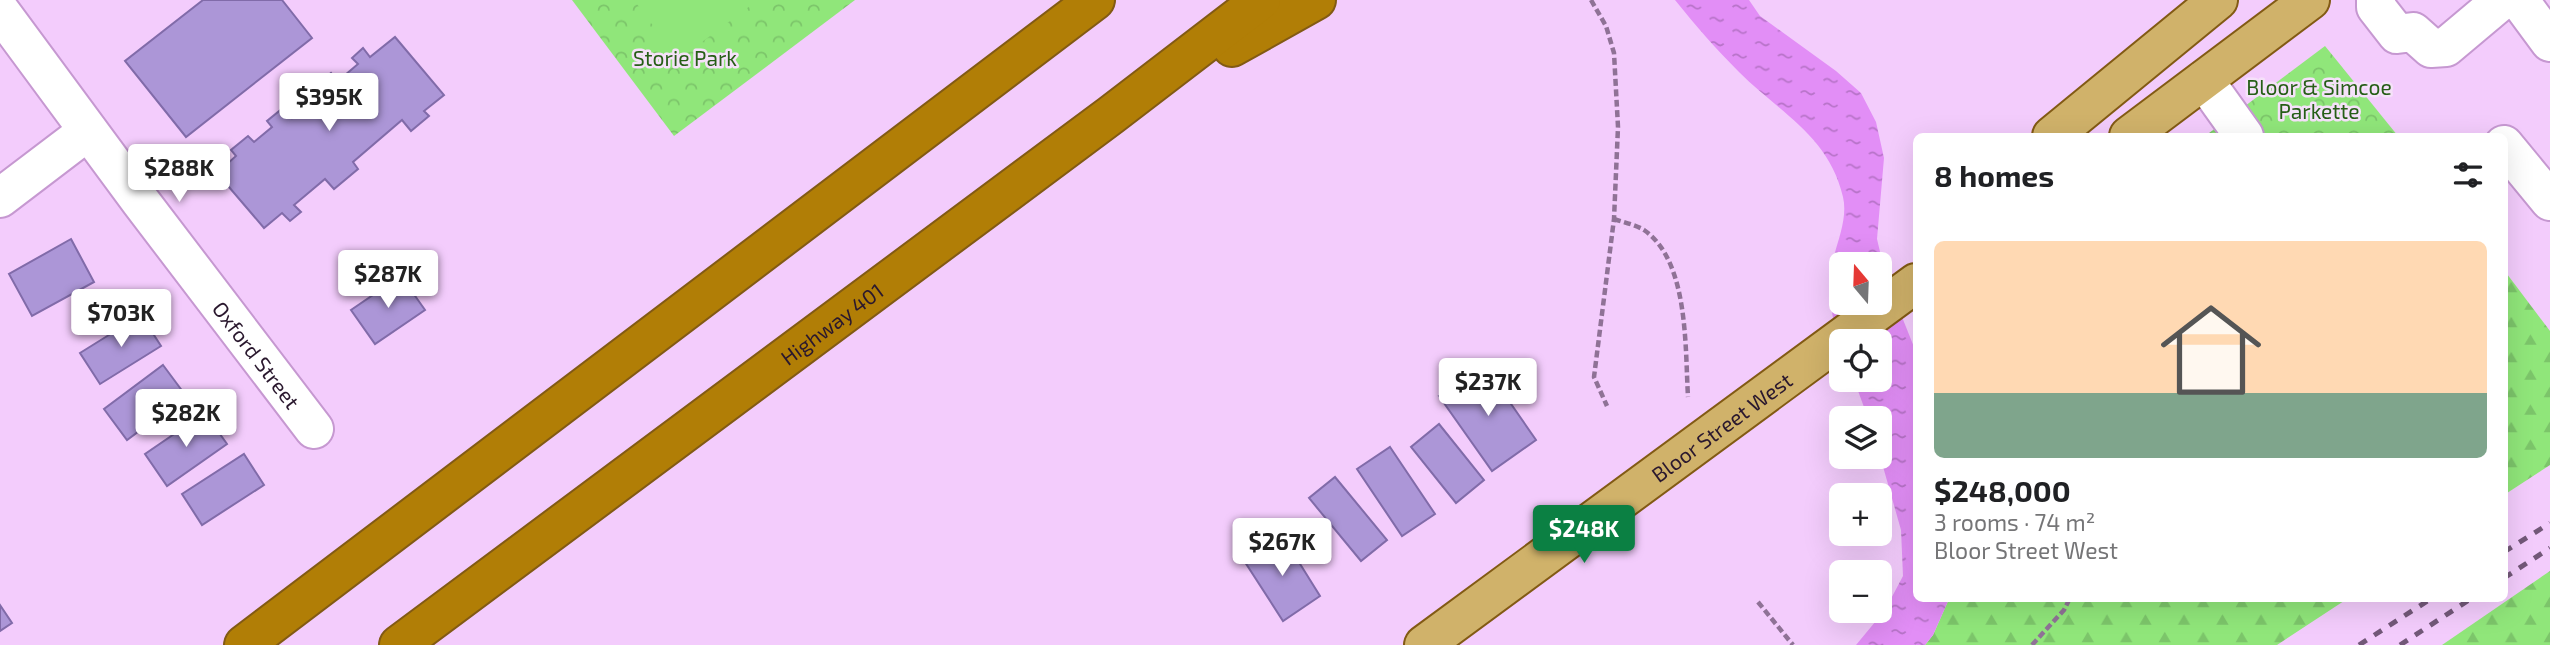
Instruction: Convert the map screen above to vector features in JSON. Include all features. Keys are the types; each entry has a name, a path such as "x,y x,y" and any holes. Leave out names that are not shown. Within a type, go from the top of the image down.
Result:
{"highway":[{"name":"Highway 401","path":"399,645 1111,115 1261,0"},
{"path":"1111,115 1316,0"},
{"path":"244,645 1093,2"}],"main road":[{"path":"2056,133 2218,0"},
{"path":"2133,133 2310,0"},
{"name":"Bloor Street West","path":"1424,645 1913,285"}],"street":[{"path":"2376,0 2376,8 2397,34 2406,16 2431,48 2446,47 2502,0"},
{"path":"2519,0 2550,42"},
{"name":"Oxford Street","path":"0,11 314,429"},
{"path":"2203,80 2242,133"},
{"path":"0,198 88,131"},
{"path":"2508,150 2550,201"}],"path":[{"path":"1591,0 1606,26 1614,53 1618,127 1614,219 1594,377 1607,406"},
{"path":"1614,219 1644,230 1665,253 1682,299 1688,397"},
{"path":"2032,645 2068,602"},
{"path":"1758,603 1793,645"}],"green space":[{"name":"Storie Park","path":"572,0 855,0 674,136"},
{"path":"634,0 758,0 686,54 671,50"},
{"name":"Bloor & Simcoe Parkette","path":"2325,46 2396,133 2209,133"},
{"path":"2508,275 2550,331 2550,465 2508,492"},
{"path":"2550,571 2550,645 2442,645 2508,602"},
{"path":"1948,602 2342,602 2277,645 1925,645 1933,635"}],"water":[{"path":"1675,0 1749,0 1760,16 1836,71 1861,93 1876,122 1884,158 1877,239 1880,252 1835,252 1844,207 1836,176 1827,158 1801,127 1739,72"},
{"path":"1892,292 1913,344 1913,602 1948,602 1933,635 1925,645 1856,645 1874,623 1892,623 1892,597 1903,576 1901,530 1892,498 1892,483 1888,483 1884,469 1892,469 1892,406 1864,406 1858,392 1892,392 1892,329 1836,328 1833,315 1892,315"}],"building":[{"path":"203,0 282,0 312,38 186,137 125,61"},
{"path":"395,37 444,95 424,111 429,116 411,131 402,120 353,162 358,169 334,189 325,179 294,205 301,212 290,221 282,213 264,228 217,173 236,156 231,150 248,136 254,142 272,127 267,121 283,108 292,118 323,92 317,85 331,73 338,81 358,64 352,58 363,48 370,57"},
{"path":"71,239 94,282 32,316 9,274"},
{"path":"401,276 425,310 375,344 351,310"},
{"path":"141,315 161,346 100,384 80,353"},
{"path":"163,365 186,396 127,440 104,409"},
{"path":"1484,365 1536,440 1492,471 1439,396"},
{"path":"205,413 227,444 167,486 145,454"},
{"path":"1439,424 1484,480 1456,503 1411,447"},
{"path":"1390,447 1435,514 1402,536 1357,469"},
{"path":"244,454 264,485 202,525 182,494"},
{"path":"1335,477 1387,540 1361,561 1309,498"},
{"path":"1282,535 1320,596 1283,621 1243,559"},
{"path":"0,605 12,623 0,631"}],"railway":[{"path":"2508,549 2550,523"},
{"path":"2508,575 2550,548"},
{"path":"2359,645 2426,602"},
{"path":"2400,645 2466,602"}]}
